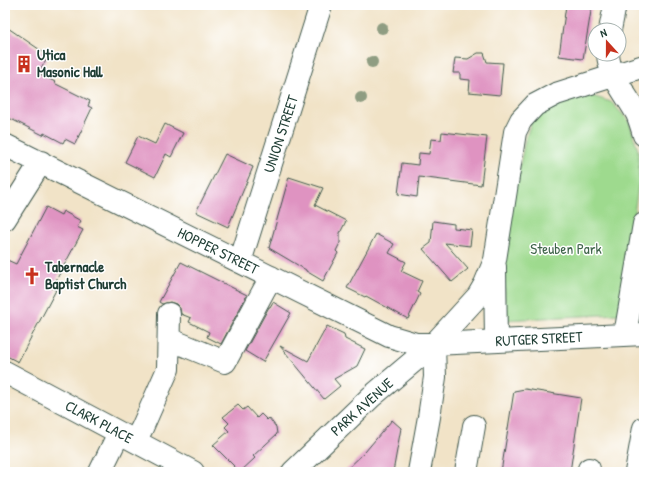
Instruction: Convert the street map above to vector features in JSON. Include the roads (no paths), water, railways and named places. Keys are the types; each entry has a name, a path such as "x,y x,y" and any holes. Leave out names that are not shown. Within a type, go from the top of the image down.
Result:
{"street":[{"name":"UNION STREET","path":"240,262 321,5"},
{"path":"612,22 615,5"},
{"path":"609,62 614,76 638,116 644,135"},
{"path":"496,341 495,260 515,132 522,120 535,105 556,94 644,66"},
{"name":"HOPPER STREET","path":"5,145 389,336 416,344 434,344"},
{"path":"5,219 41,162"},
{"path":"635,334 644,224"},
{"path":"419,472 435,376 434,344 478,296 485,284 495,260"},
{"path":"169,339 225,362 271,277"},
{"path":"100,472 127,437 142,428 168,369 169,314"},
{"name":"RUTGER STREET","path":"434,344 635,334"},
{"name":"PARK AVENUE","path":"293,472 371,397 434,344"},
{"name":"CLARK PLACE","path":"5,372 194,472"},
{"path":"466,472 474,426"},
{"path":"636,472 644,428"}],"place":[{"name":"Utica Masonic Hall","path":"24,64"},
{"name":"Tabernacle Baptist Church","path":"32,276"}],"park label":[{"name":"Steuben Park","path":"566,249"}]}
